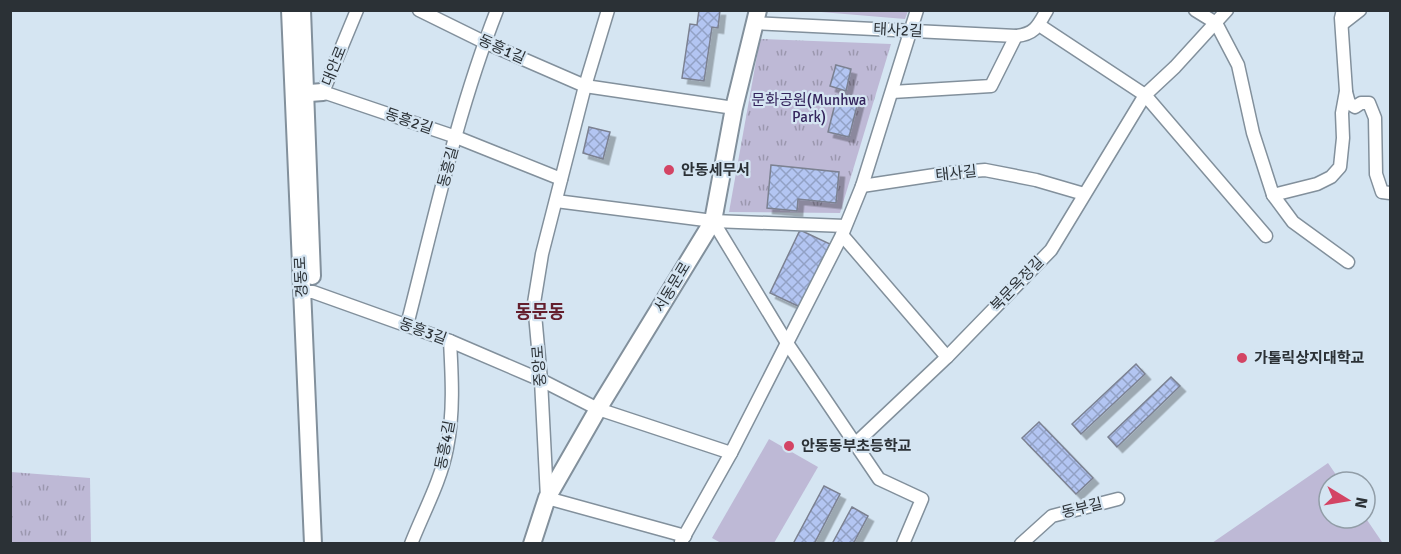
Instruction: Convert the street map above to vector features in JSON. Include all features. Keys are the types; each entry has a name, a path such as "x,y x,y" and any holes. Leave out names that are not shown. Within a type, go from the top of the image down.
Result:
{"street":[{"name":"경동로","path":"290,10 299,94 307,292 313,543"},
{"name":"경동로","path":"299,94 302,10"},
{"name":"대안로","path":"299,94 323,92 357,10"},
{"name":"동흥1길","path":"419,10 484,42 585,86"},
{"name":"동흥길","path":"407,325 456,137 484,42 496,10"},
{"name":"중앙로","path":"547,498 541,380 534,303 542,254 585,86 608,10"},
{"path":"547,498 683,540 731,453 844,230 862,186 917,10"},
{"path":"1047,10 1039,25 1144,95 1266,236"},
{"path":"1196,10 1216,23 1238,65 1253,133 1273,195 1293,222 1347,262"},
{"name":"북문옥정길","path":"856,443 947,357 1051,250 1144,95 1175,67 1227,10"},
{"path":"1343,10 1346,91 1349,103 1355,107 1361,103 1369,104 1375,117 1376,174 1382,192 1390,193"},
{"path":"1342,24 1360,10"},
{"name":"태사2길","path":"756,17 911,31 1016,36 1029,34 1039,25"},
{"name":"서동문로","path":"532,543 547,498 598,409 713,221 734,108 756,17"},
{"path":"892,92 991,86 1016,36"},
{"path":"585,86 734,108"},
{"path":"1273,195 1317,184 1331,177 1340,167 1343,138 1342,113 1346,91"},
{"name":"동흥2길","path":"323,92 456,137 561,179"},
{"name":"태사길","path":"862,186 985,170 1036,180 1084,194"},
{"path":"556,201 713,221 844,230 947,357"},
{"path":"713,221 788,343 879,479 922,499 903,543"},
{"name":"경동로","path":"307,292 324,543"},
{"name":"동흥3길","path":"307,292 450,341 541,380 598,409"},
{"name":"동흥4길","path":"411,543 447,449 452,402 450,341"},
{"path":"598,409 731,453"},
{"name":"동부길","path":"1021,543 1052,516 1118,499"}],"green space":[{"path":"908,10 905,19 809,11"},
{"name":"문화공원(Munhwa Park)","path":"760,39 891,44 840,213 729,212"},
{"path":"769,439 818,467 774,543 721,543 712,538"},
{"path":"1328,463 1333,470 1318,470"},
{"path":"1317,471 1317,530 1374,530 1382,542 1380,543 1212,543"},
{"path":"11,472 90,478 91,543 11,543"}],"building":[{"path":"699,10 720,10 718,28 712,27 704,81 682,78 690,24 697,25"},
{"path":"836,65 851,69 846,91 830,86"},
{"path":"837,96 858,102 849,137 828,132"},
{"path":"589,127 610,132 603,159 583,153"},
{"path":"771,165 839,172 836,203 798,199 797,211 767,208"},
{"path":"800,230 830,244 800,307 770,293"},
{"path":"1136,364 1145,374 1081,434 1072,424"},
{"path":"1171,377 1180,386 1117,447 1108,437"},
{"path":"1039,422 1093,478 1076,494 1022,438"},
{"path":"824,486 840,494 814,544 793,544"},
{"path":"852,507 868,516 853,544 832,544"}],"place":[{"name":"안동세무서","path":"669,170"},
{"name":"가톨릭상지대학교","path":"1242,358"},
{"name":"안동동부초등학교","path":"789,446"}],"district":[{"name":"동문동","path":"540,312"}]}
